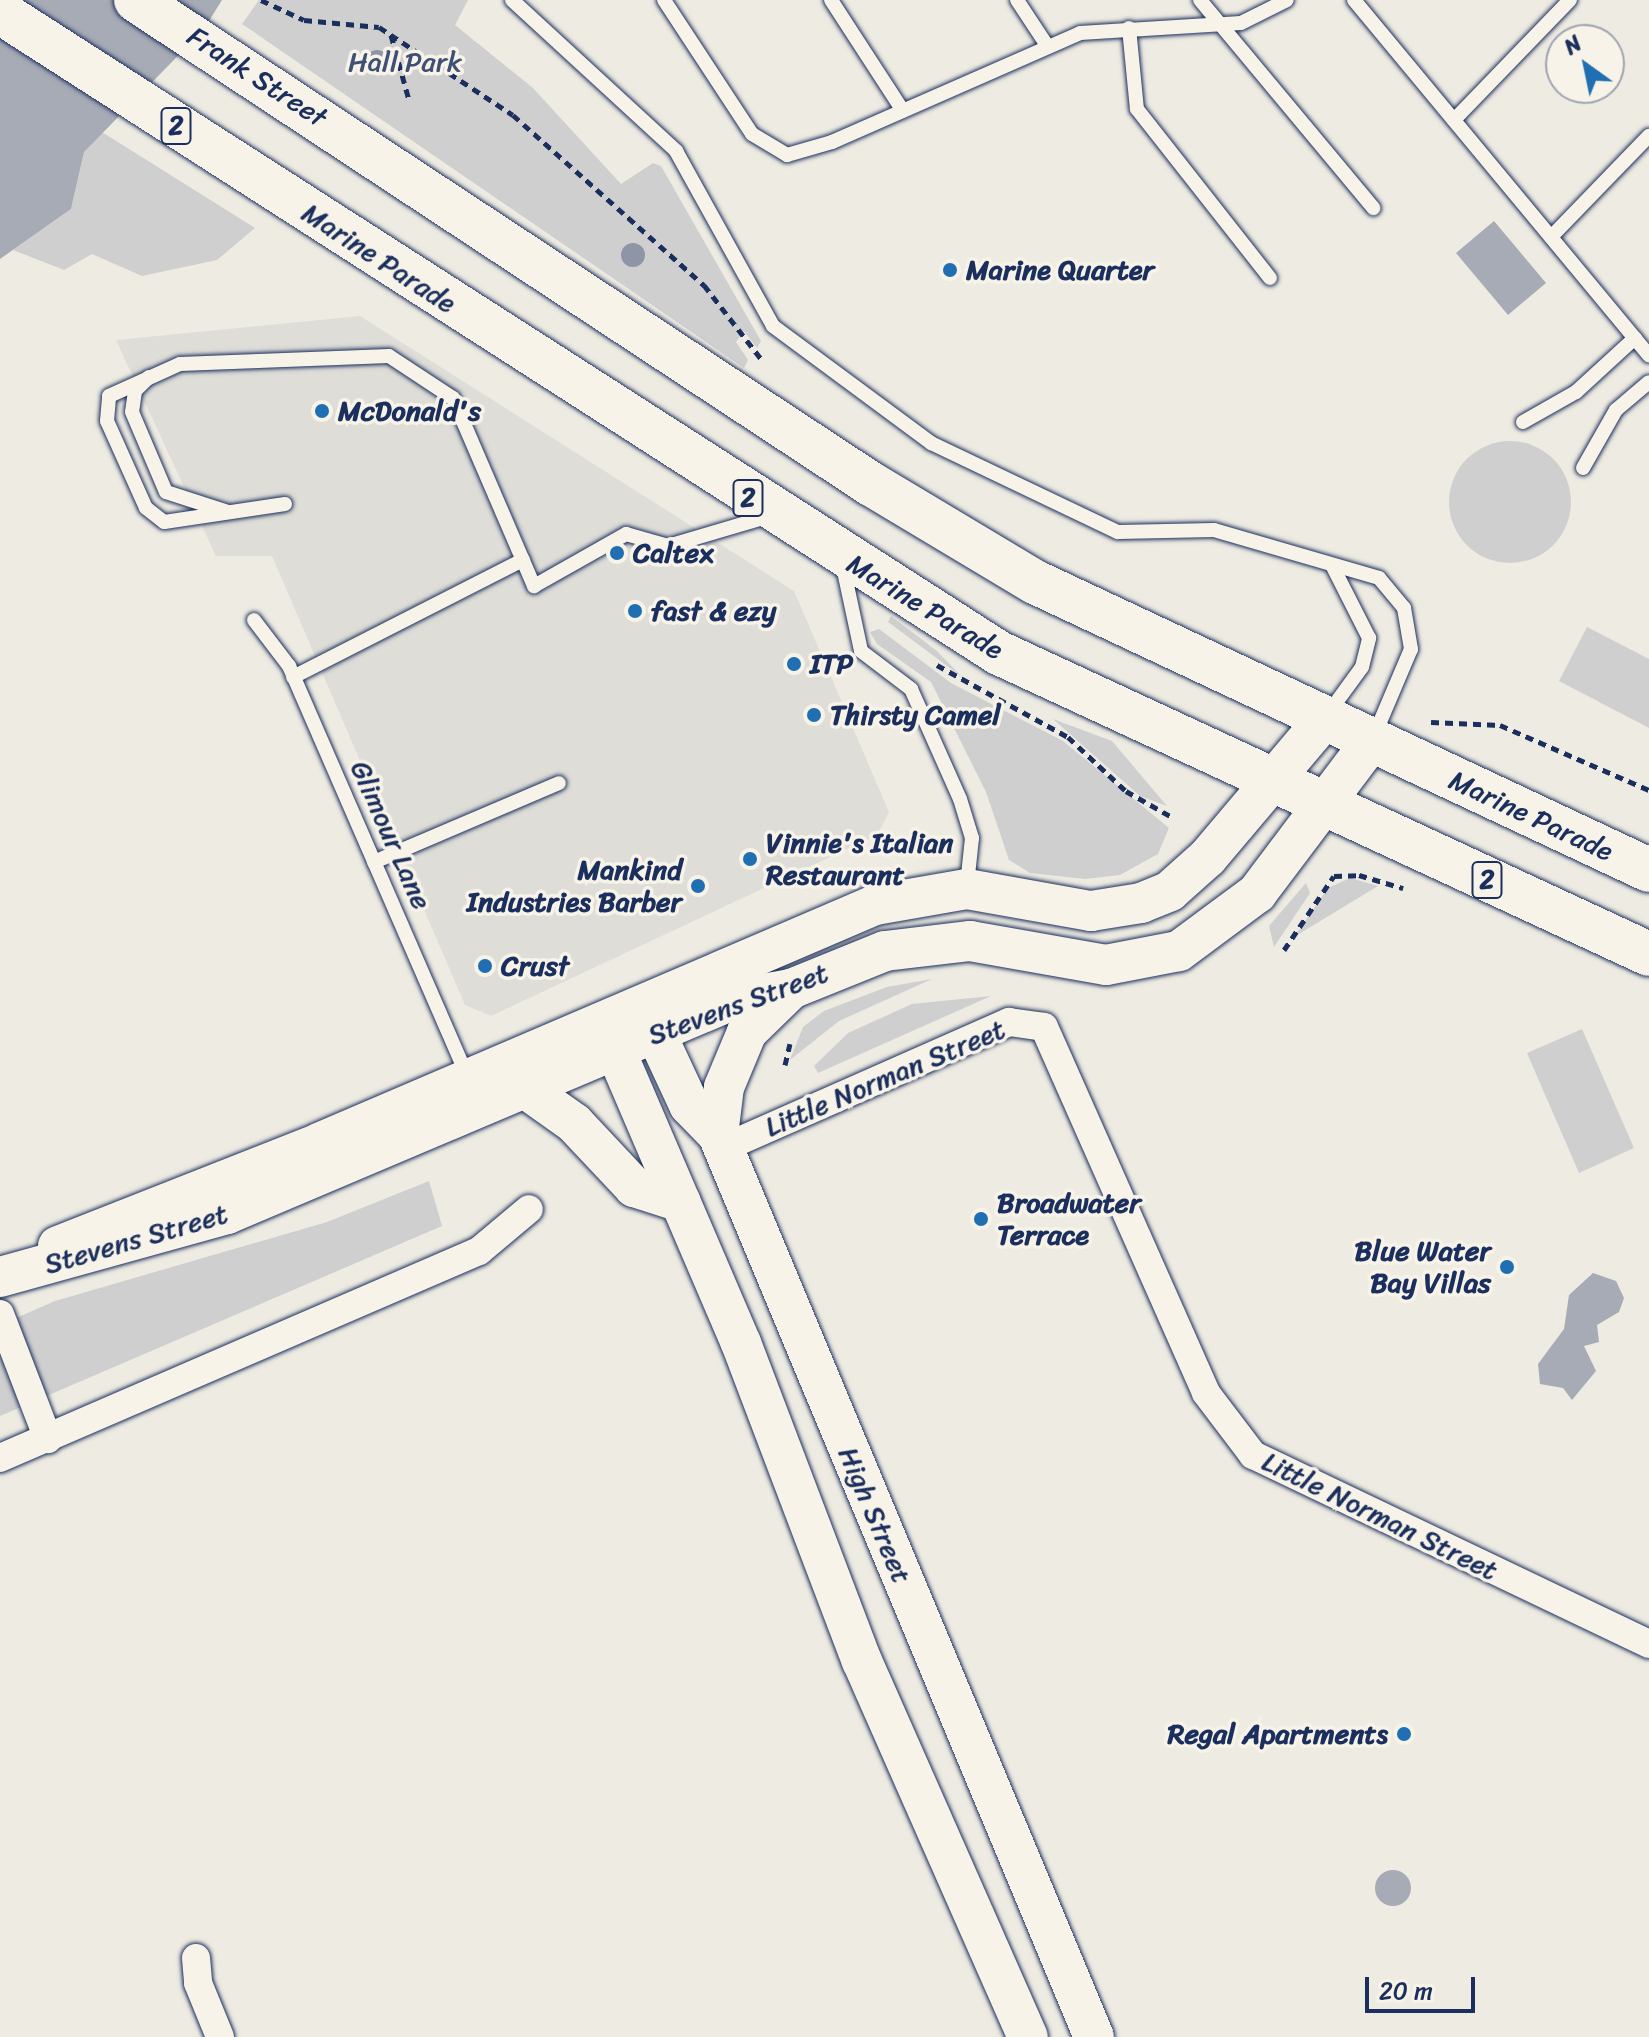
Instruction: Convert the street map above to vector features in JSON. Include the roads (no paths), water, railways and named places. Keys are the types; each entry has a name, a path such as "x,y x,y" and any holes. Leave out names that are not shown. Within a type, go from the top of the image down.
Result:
{"highway":[{"name":"Frank Street","path":"136,0 337,128"},
{"name":"Marine Parade","path":"0,12 775,515 999,653 1269,782 1649,954"},
{"name":"Marine Parade","path":"337,128 967,541 1035,582 1323,721 1649,870"}],"main road":[{"name":"Stevens Street","path":"0,1275 172,1195 319,1143 468,1077 609,1035 875,905 967,889 1091,911 1141,903 1190,874 1323,721"},
{"name":"Stevens Street","path":"649,1018 791,989 885,951 941,940 1106,965 1179,951 1241,910 1325,807 1370,743"},
{"path":"720,1142 724,1087 747,1032 791,989"},
{"name":"High Street","path":"649,1018 689,1105 720,1142 1094,2037"},
{"name":"Stevens Street","path":"0,1275 227,1214 526,1089 609,1035"},
{"path":"609,1035 681,1202 862,1661 1028,2037"},
{"path":"526,1089 574,1123 634,1187 681,1202"}],"street":[{"name":"Little Norman Street","path":"720,1142 1009,1022 1044,1027 1058,1045 1206,1393 1253,1455 1649,1644"},
{"path":"0,1458 479,1251 529,1209"},
{"path":"0,1314 48,1439"},
{"path":"196,1958 220,2037"}],"lane":[{"path":"512,0 676,151 773,326 931,443 1118,532 1214,530 1379,578 1404,608 1409,627 1407,665 1370,743"},
{"path":"664,0 752,134 773,151 806,152 1080,33 1241,23 1287,0"},
{"path":"831,0 903,111"},
{"path":"1017,0 1048,47"},
{"path":"1200,0 1215,24 1373,208"},
{"path":"1354,0 1649,355"},
{"path":"1454,120 1570,0"},
{"path":"1129,28 1137,109 1270,278"},
{"path":"1551,237 1649,136"},
{"path":"1523,422 1576,392 1635,338"},
{"path":"285,504 175,525 146,508 106,408 118,389 154,372 209,361 257,366 389,356 453,398 534,586 626,534 668,546 775,515"},
{"path":"154,372 135,391 132,412 166,492 185,504 240,514"},
{"path":"1583,468 1616,410 1649,382"},
{"path":"842,557 861,651 911,689 960,799 972,838 967,889"},
{"path":"293,677 523,560"},
{"path":"1323,721 1369,650 1365,624 1332,565"},
{"name":"Glimour Lane","path":"254,620 293,677 468,1077"},
{"path":"374,862 559,783"}],"place":[{"name":"Marine Quarter","path":"950,270"},
{"name":"McDonald's","path":"322,411"},
{"name":"Caltex","path":"617,553"},
{"name":"fast & ezy","path":"635,611"},
{"name":"ITP","path":"794,664"},
{"name":"Thirsty Camel","path":"814,715"},
{"name":"Vinnie's Italian Restaurant","path":"750,859"},
{"name":"Mankind Industries Barber","path":"698,886"},
{"name":"Crust","path":"485,966"},
{"name":"Broadwater Terrace","path":"981,1219"},
{"name":"Blue Water Bay Villas","path":"1507,1267"},
{"name":"Regal Apartments","path":"1404,1734"}],"park label":[{"name":"Hall Park","path":"405,62"}]}
